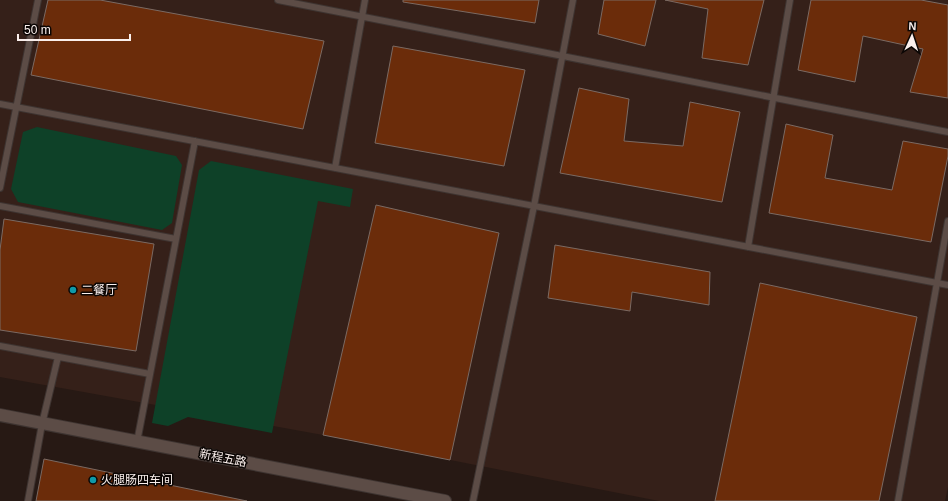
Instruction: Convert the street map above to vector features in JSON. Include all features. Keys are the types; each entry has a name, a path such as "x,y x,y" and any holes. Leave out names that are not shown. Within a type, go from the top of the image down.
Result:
{"street":[{"name":"新程五路","path":"0,415 445,501"}],"lane":[{"path":"0,188 38,0"},
{"path":"278,0 948,132"},
{"path":"335,168 366,0"},
{"path":"473,501 534,206 573,0"},
{"path":"748,247 790,0"},
{"path":"0,104 948,285"},
{"path":"137,442 195,141"},
{"path":"0,206 176,238"},
{"path":"898,501 948,221"},
{"path":"0,346 150,374"},
{"path":"28,501 42,424 58,357"}],"shaded area":[{"path":"0,0 948,0 948,487 945,501 659,501 323,435 0,377"}],"green space":[{"path":"37,127 176,156 182,165 172,223 162,230 18,202 11,189 23,132"},
{"path":"211,161 353,189 350,207 318,201 272,433 188,417 168,426 152,423 199,170"}],"building":[{"path":"48,0 100,0 324,41 303,129 31,75"},
{"path":"403,0 539,0 535,23 403,2"},
{"path":"604,0 656,0 645,46 598,34"},
{"path":"665,0 764,0 748,65 702,58 708,9"},
{"path":"811,0 921,0 948,5 948,98 910,92 923,49 863,36 855,82 798,70"},
{"path":"393,46 525,70 504,166 375,143"},
{"path":"579,88 629,99 624,141 683,146 690,102 740,112 722,202 560,173"},
{"path":"786,124 833,135 825,178 892,190 903,141 948,149 948,156 931,242 769,213"},
{"path":"376,205 499,233 450,460 323,435"},
{"name":"二餐厅","path":"4,219 154,244 136,351 0,330 0,250"},
{"path":"555,245 710,272 709,305 632,292 630,311 548,298"},
{"path":"760,283 917,317 879,501 715,501"},
{"name":"火腿肠四车间","path":"44,459 247,501 36,501"}],"place":[{"name":"二餐厅","path":"73,290"},
{"name":"火腿肠四车间","path":"93,480"}]}
